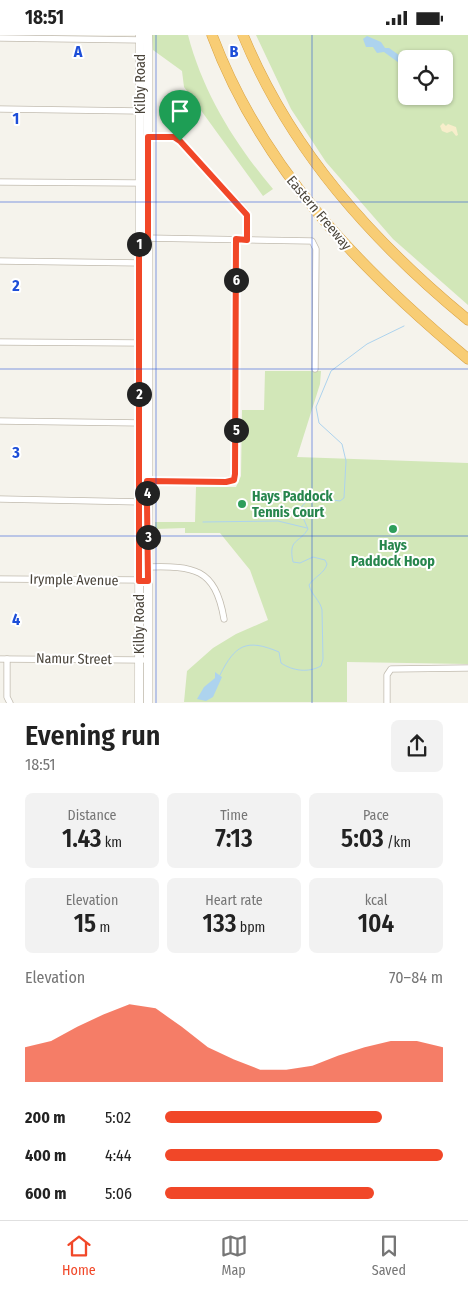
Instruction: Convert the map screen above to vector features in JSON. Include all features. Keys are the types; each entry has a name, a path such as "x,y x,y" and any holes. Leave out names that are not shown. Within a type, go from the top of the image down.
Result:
{"highway":[{"name":"Eastern Freeway","path":"212,35 253,122 280,165 310,206 382,283 468,359"},
{"name":"Eastern Freeway","path":"243,35 275,103 321,173 379,239 468,320"}],"street":[{"name":"Kilby Road","path":"140,37 139,263 143,343 143,423 139,501 148,660 148,703"},
{"path":"0,38 148,37"},
{"name":"Kilby Road","path":"143,343 148,263 148,37"},
{"path":"0,109 140,111"},
{"path":"148,137 174,137 178,139 246,212 247,240"},
{"path":"0,182 140,183"},
{"path":"139,239 306,240 314,243 316,249 315,369"},
{"path":"147,481 226,482 234,479 236,239"},
{"path":"0,261 148,263"},
{"path":"0,342 143,343"},
{"path":"0,421 143,423"},
{"name":"Kilby Road","path":"139,703 143,581 148,567 147,481 143,423"},
{"path":"0,499 139,501 147,503"},
{"path":"148,567 185,567 198,572 215,591 224,619"},
{"name":"Irymple Avenue","path":"0,579 143,581"},
{"name":"Namur Street","path":"0,659 148,660"},
{"path":"8,659 8,697 10,703"},
{"path":"387,703 387,675 389,670 468,668"}],"green space":[{"path":"152,35 188,35 202,77 222,117 233,136 273,189 263,196 184,87 182,71 153,50"},
{"path":"256,35 468,35 468,305 393,239 326,162 291,109"},
{"path":"265,371 321,371 320,384 297,457 468,463 468,664 347,662 347,702 184,702 187,671 213,648 236,634 268,620 250,570 220,533 185,533 185,528 155,529 155,522 195,522 196,487 236,487 241,476 242,410 264,410"}],"sand":[{"path":"443,123 446,126 448,124 456,127 458,135 456,136 452,131 447,133 442,131 440,126"}],"water":[{"path":"367,36 381,42 385,48 389,48 398,54 398,62 384,52 377,53 373,47 366,47 363,39"},
{"path":"215,672 222,677 213,697 206,701 197,699 204,687 215,678"}],"waterway":[{"path":"220,675 231,657 243,647 250,645 258,645 279,652 281,663 290,668 311,670 321,666 323,659 322,610 309,585 324,570 327,564 325,560 313,557 300,563 293,562 292,549 295,542 308,529 301,513 302,506 311,497 340,501 344,498 346,461 342,444 319,423 316,407 331,371 367,344 404,326"},
{"path":"203,522 278,521 307,528"}],"place":[{"name":"Hays Paddock Tennis Court","path":"242,504"},
{"name":"Hays Paddock Hoop","path":"393,529"}],"route":[{"path":"180,141 174,137 148,137 148,238 139,239 139,501 147,503 148,581 139,581 139,501 142,501 147,503 147,481 226,482 234,480 235,477 236,239 247,240 247,215 180,141"}]}
